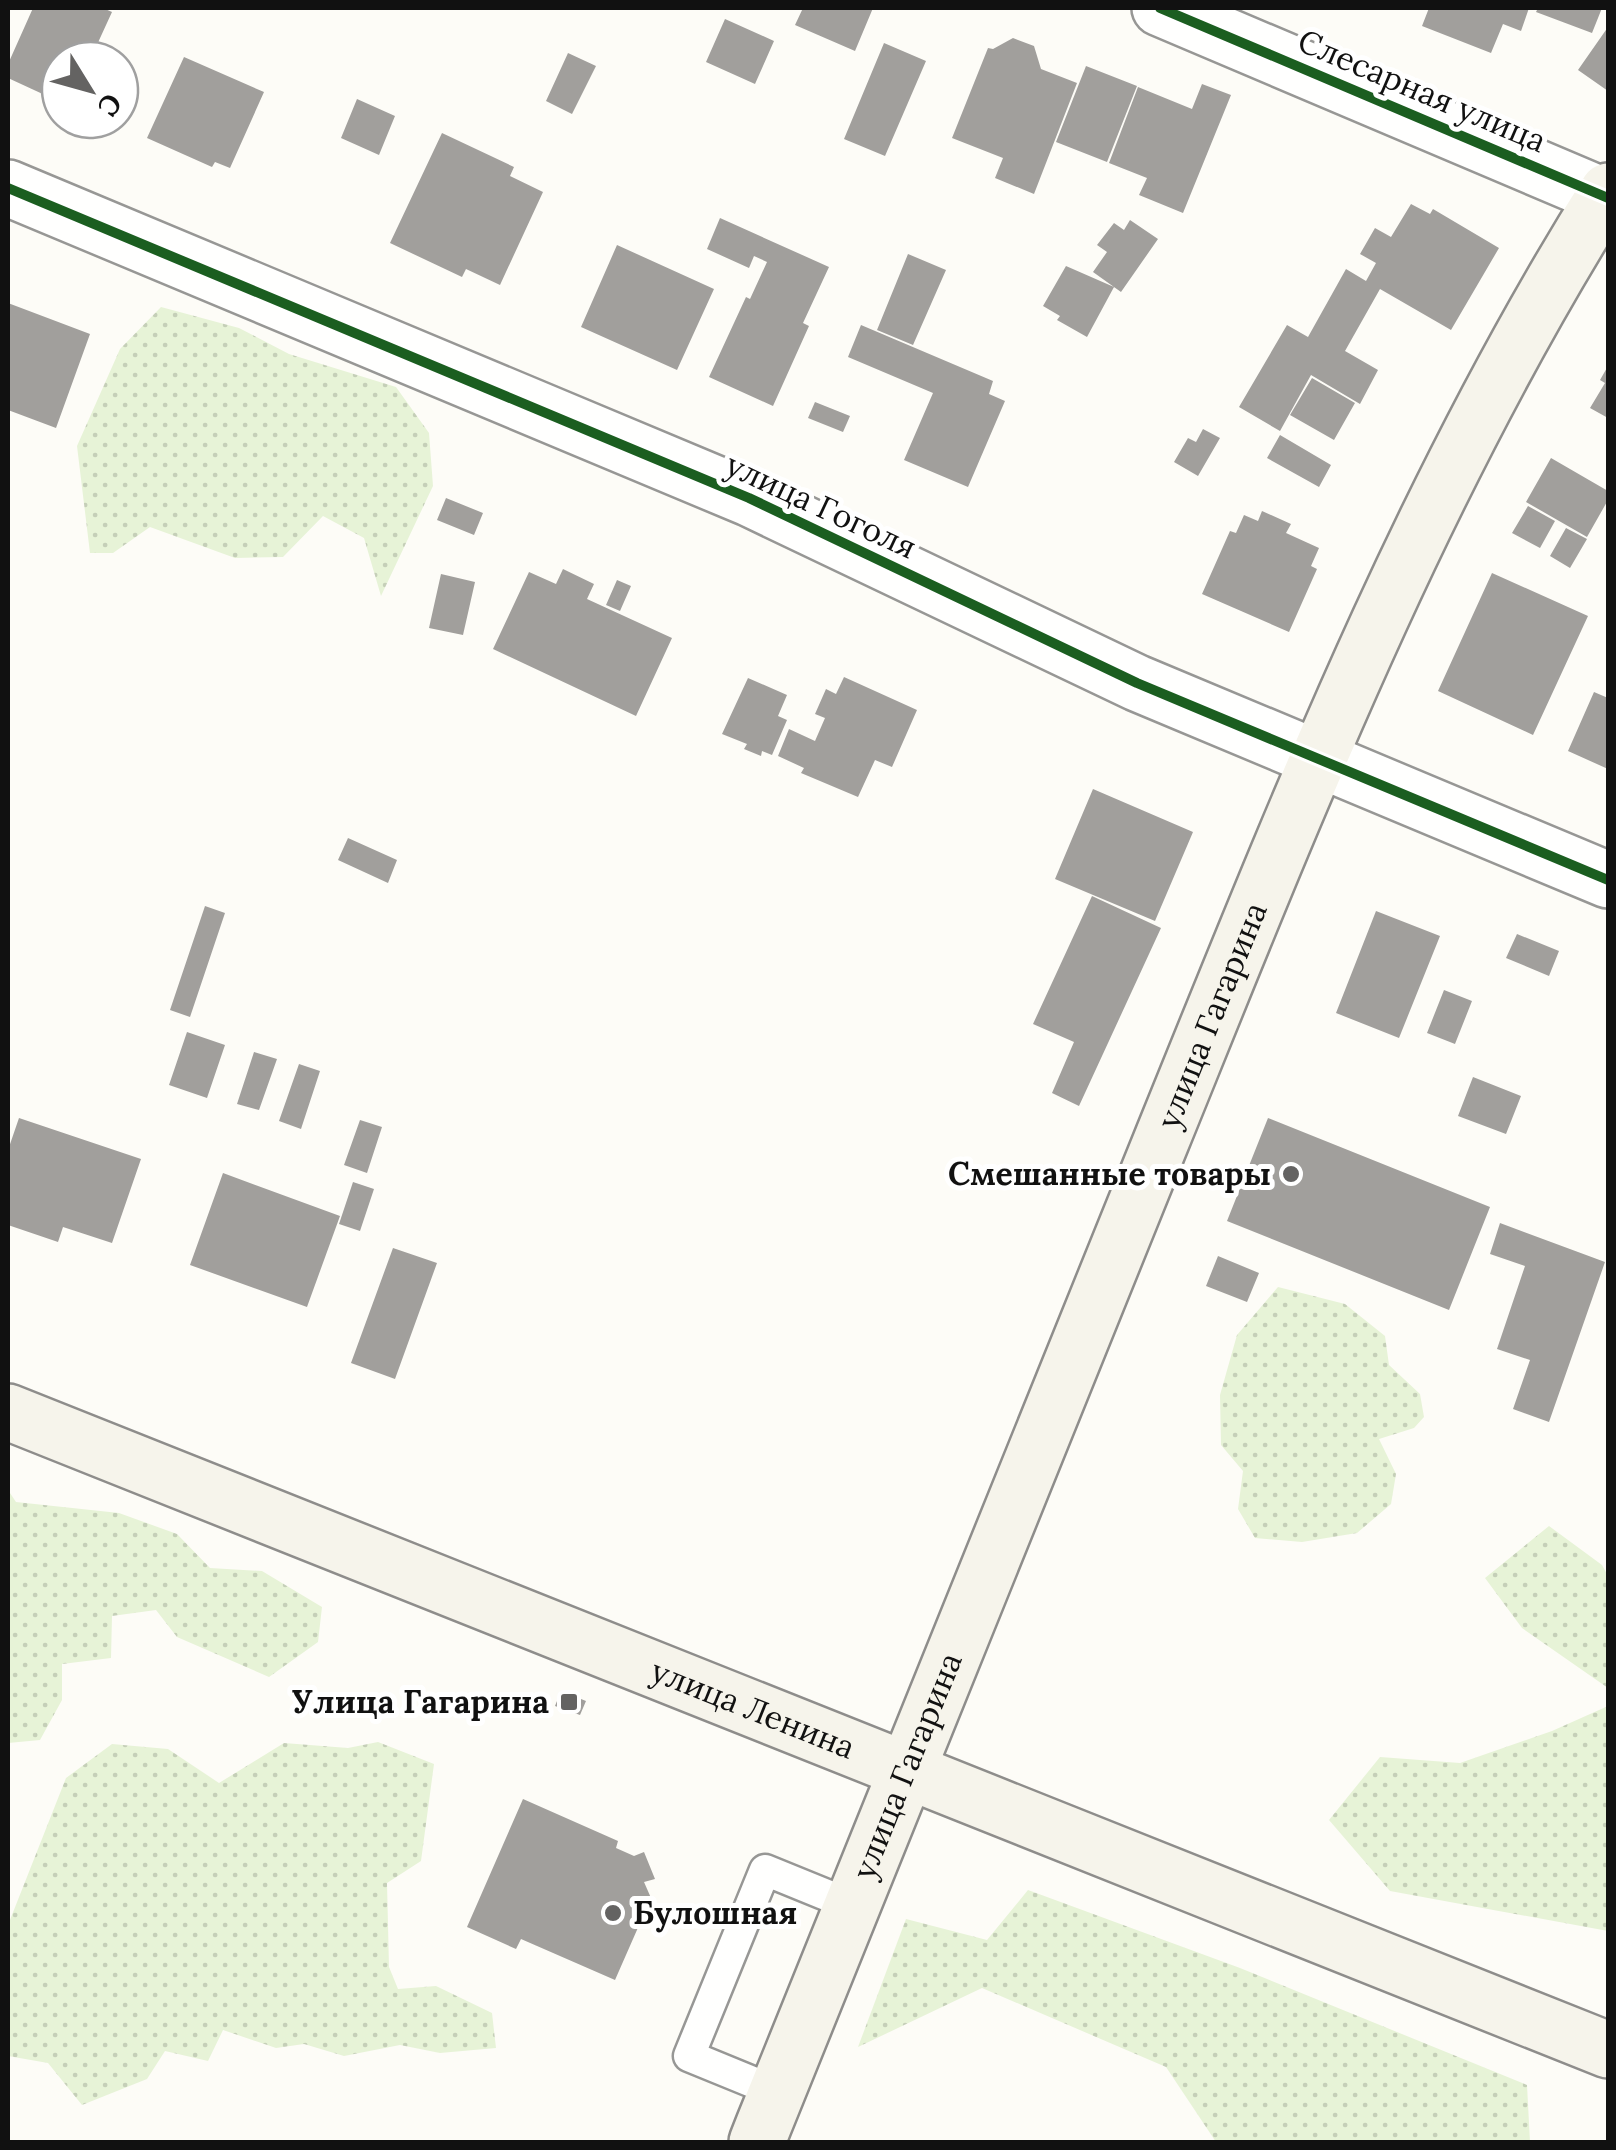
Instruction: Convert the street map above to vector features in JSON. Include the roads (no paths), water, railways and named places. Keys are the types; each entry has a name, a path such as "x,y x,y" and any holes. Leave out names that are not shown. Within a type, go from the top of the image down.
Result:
{"main road":[{"name":"улица Гагарина","path":"757,2142 903,1772 1316,760 1493,392 1607,195"},
{"name":"улица Ленина","path":"8,1412 1608,2050"}],"street":[{"name":"Слесарная улица","path":"1160,8 1607,195"},
{"name":"улица Гоголя","path":"8,188 749,498 1137,683 1608,880"}],"lane":[{"path":"777,2092 689,2056 765,1870 850,1905"}],"place":[{"name":"Смешанные товары","path":"1291,1174"},
{"name":"Улица Гагарина","path":"569,1702"},
{"name":"Булошная","path":"613,1913"}]}
